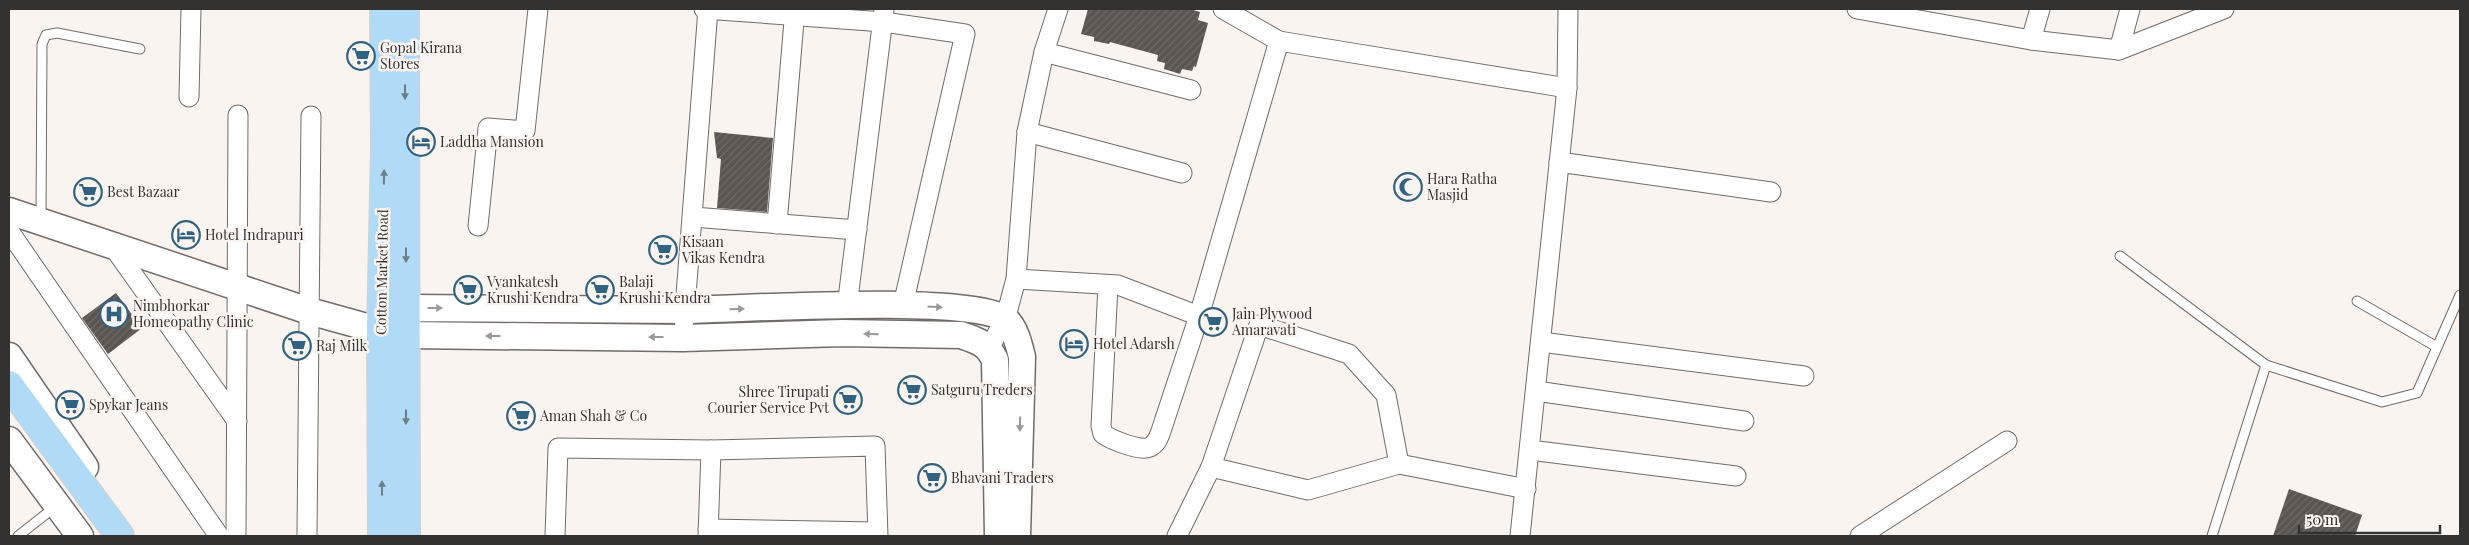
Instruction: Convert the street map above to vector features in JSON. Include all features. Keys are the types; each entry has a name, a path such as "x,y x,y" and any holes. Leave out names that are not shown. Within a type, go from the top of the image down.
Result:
{"main road":[{"name":"Cotton Market Road","path":"384,9 385,148 406,536"},
{"name":"Cotton Market Road","path":"382,536 393,322 405,9"},
{"path":"9,385 120,536"},
{"path":"9,414 100,536"}],"street":[{"path":"189,97 191,9"},
{"path":"478,226 488,128 525,131 538,9"},
{"path":"704,9 884,15 965,34 903,306"},
{"path":"683,338 708,9"},
{"path":"989,348 1005,320 1016,279 1027,132 1044,52 1058,9"},
{"path":"1223,9 1279,41 1567,88"},
{"path":"1520,536 1567,88 1568,9"},
{"path":"1857,9 1939,16 2031,40 2119,50 2224,9"},
{"path":"2031,40 2040,9"},
{"path":"2119,50 2130,9"},
{"path":"2177,28 2182,9"},
{"path":"777,224 795,12"},
{"path":"847,306 884,15"},
{"path":"1108,285 1101,426 1103,434 1110,438 1143,449 1151,447 1157,442 1199,316 1279,41"},
{"path":"1044,52 1191,90"},
{"path":"236,536 238,115"},
{"path":"307,536 311,116"},
{"path":"1027,132 1182,173"},
{"path":"1559,162 1771,192"},
{"path":"9,210 238,288 354,324 685,310 847,306 971,309 1005,320 1017,337 1022,356 1018,536"},
{"path":"693,217 857,230"},
{"path":"9,231 219,536"},
{"path":"112,245 237,420"},
{"path":"1016,279 1118,285 1199,316"},
{"path":"393,322 683,338 842,333 961,336 976,340 989,348 995,360 998,536"},
{"path":"1177,536 1211,467 1259,325 1349,354 1386,395 1399,464"},
{"path":"1541,342 1804,376"},
{"path":"9,356 132,536"},
{"path":"1536,391 1744,421"},
{"path":"9,440 80,536"},
{"path":"1860,536 2007,442"},
{"path":"555,536 558,448 711,450 875,446 878,534 708,532 711,450"},
{"path":"1530,450 1736,476"},
{"path":"1211,467 1308,490 1399,464 1526,489"}],"lane":[{"path":"41,222 42,44 46,35 57,33 140,49"},
{"path":"2120,256 2266,365 2382,402 2417,393 2460,295"},
{"path":"2357,301 2437,347"},
{"path":"2212,536 2266,365"},
{"path":"18,536 57,505"}],"building":[{"path":"1088,9 1190,9 1200,12 1198,20 1208,23 1196,67 1194,66 1192,71 1182,69 1180,74 1164,69 1165,63 1157,61 1158,55 1110,42 1109,44 1094,41 1094,37 1081,34"},
{"path":"714,132 773,138 767,212 717,208 721,159 717,158"},
{"path":"116,293 142,328 108,354 82,318"},
{"path":"2289,489 2362,515 2355,536 2273,536"}],"place":[{"name":"Gopal Kirana Stores","path":"361,56"},
{"name":"Laddha Mansion","path":"421,142"},
{"name":"Hara Ratha Masjid","path":"1408,187"},
{"name":"Best Bazaar","path":"88,192"},
{"name":"Hotel Indrapuri","path":"186,235"},
{"name":"Kisaan Vikas Kendra","path":"663,250"},
{"name":"Vyankatesh Krushi Kendra","path":"468,290"},
{"name":"Balaji Krushi Kendra","path":"600,290"},
{"name":"Nimbhorkar Homeopathy Clinic","path":"114,314"},
{"name":"Jain Plywood Amaravati","path":"1213,322"},
{"name":"Hotel Adarsh","path":"1074,344"},
{"name":"Raj Milk","path":"297,346"},
{"name":"Satguru Treders","path":"912,390"},
{"name":"Shree Tirupati Courier Service Pvt","path":"848,400"},
{"name":"Spykar Jeans","path":"70,405"},
{"name":"Aman Shah & Co","path":"521,416"},
{"name":"Bhavani Traders","path":"932,478"}]}
